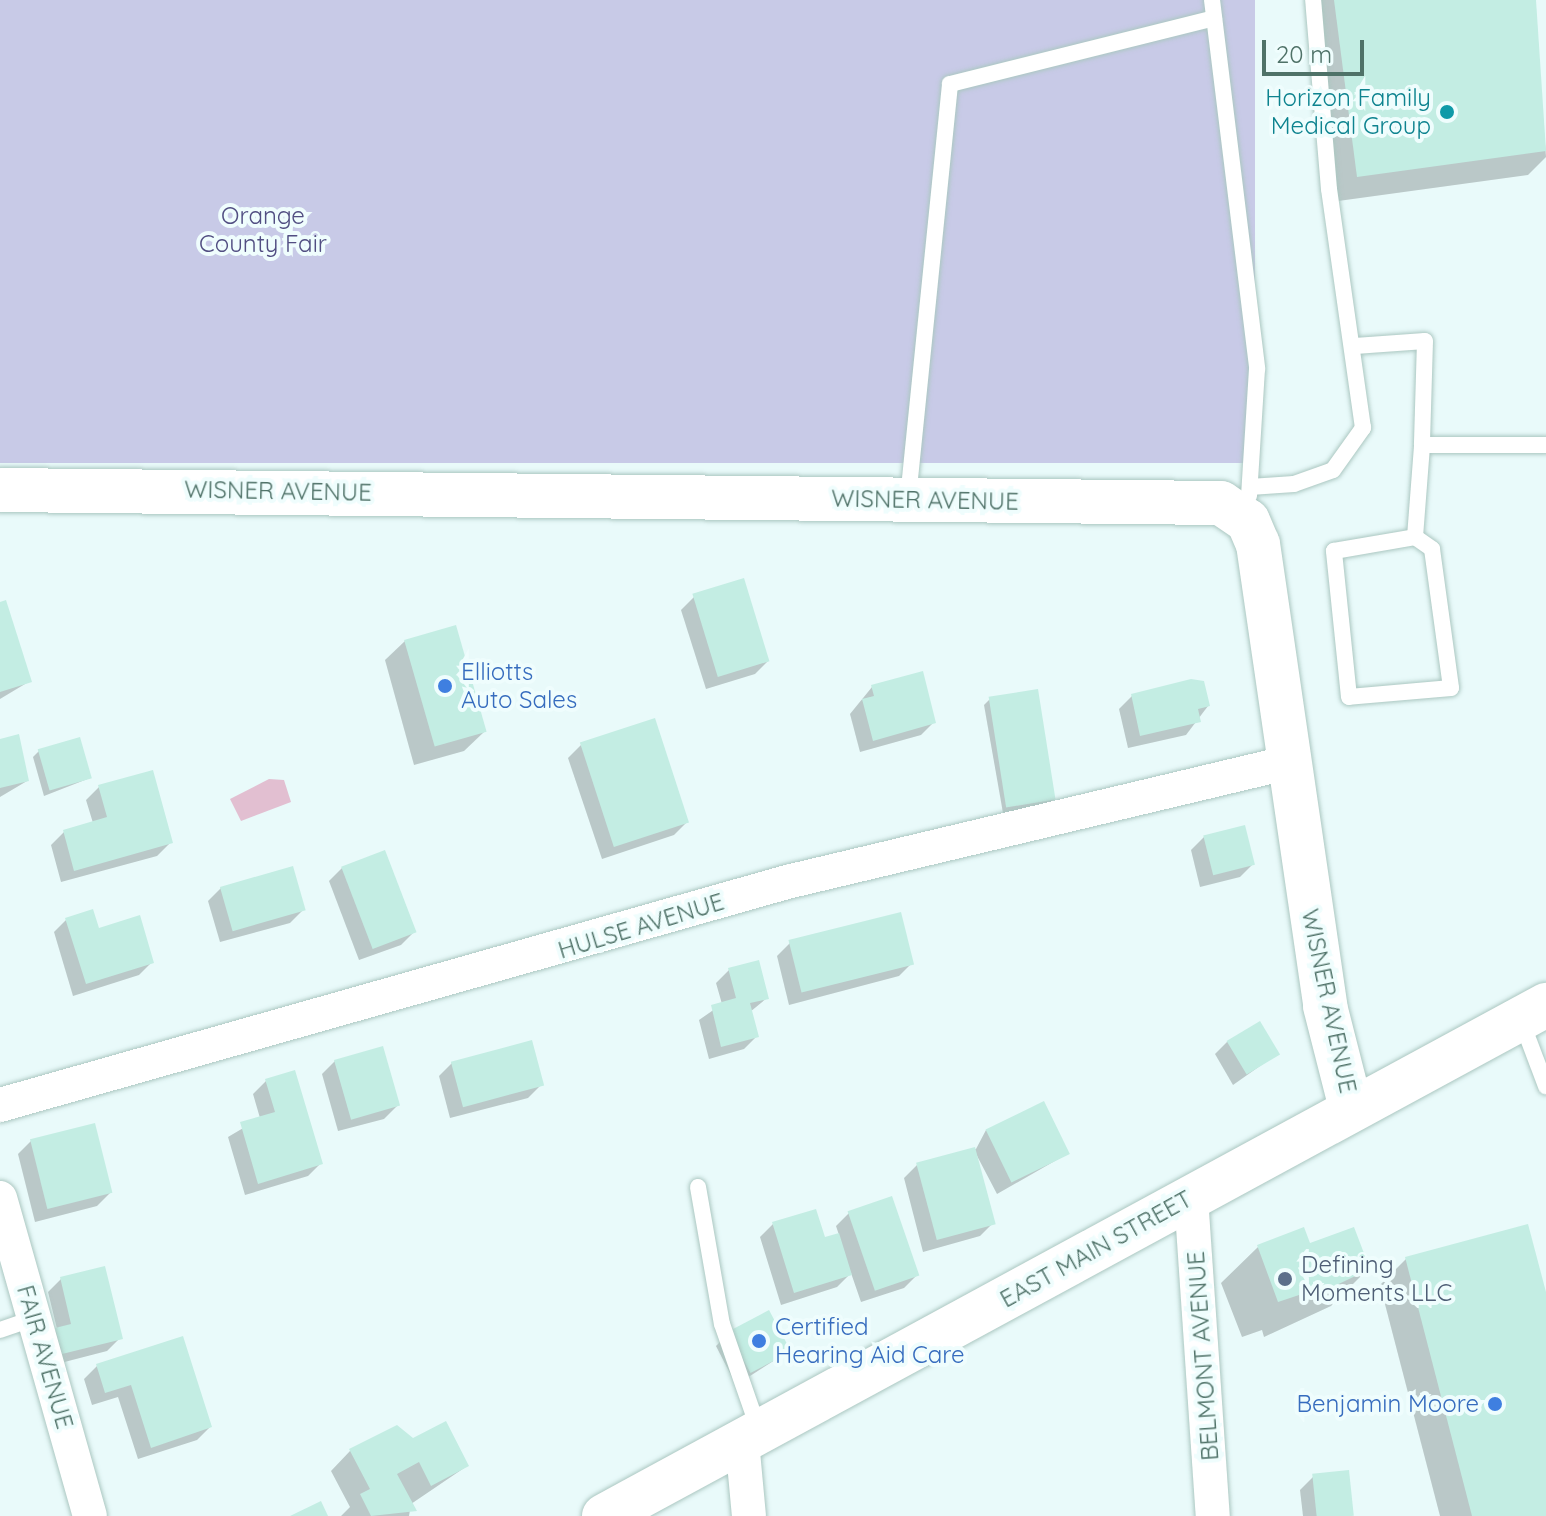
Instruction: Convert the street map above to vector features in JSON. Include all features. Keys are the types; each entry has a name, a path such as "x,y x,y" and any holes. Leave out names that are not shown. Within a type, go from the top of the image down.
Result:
{"street":[{"name":"WISNER AVENUE","path":"0,490 1249,504 1258,544 1286,763 1325,1006 1351,1108"},
{"name":"HULSE AVENUE","path":"0,1105 787,882 1286,763"},
{"name":"EAST MAIN STREET","path":"604,1516 1351,1108 1533,1012"},
{"name":"BELMONT AVENUE","path":"1191,1197 1213,1516"},
{"name":"FAIR AVENUE","path":"0,1198 90,1516"},
{"path":"749,1516 751,1436"}],"lane":[{"path":"1212,0 1257,369 1249,504 1333,470 1363,428 1355,346 1329,189 1313,0"},
{"path":"908,499 950,84 1214,18"},
{"path":"1355,346 1425,341 1415,537"},
{"path":"1422,445 1546,445"},
{"path":"1415,537 1432,549 1451,688 1349,697 1334,551 1415,537"},
{"path":"1533,1012 1546,1086"},
{"path":"698,1187 722,1324 751,1436"},
{"path":"0,1330 34,1318"}],"green space":[{"name":"Orange County Fair","path":"0,0 1255,0 1255,463 0,463"}],"shaded area":[{"path":"269,779 284,780 291,802 241,821 230,799"}],"building":[{"name":"Horizon Family Medical Group","path":"1334,0 1536,0 1546,151 1357,177"},
{"path":"744,578 769,661 718,677 692,594"},
{"path":"6,600 32,682 0,692 0,602"},
{"name":"Elliotts Auto Sales","path":"456,625 487,732 435,747 404,640"},
{"path":"923,671 936,723 873,741 862,699 874,696 871,685"},
{"path":"1191,679 1204,681 1210,706 1198,709 1201,722 1140,736 1131,694"},
{"path":"1038,689 1056,800 1006,807 989,697"},
{"path":"655,718 689,823 614,847 580,742"},
{"path":"19,734 29,781 0,788 0,739"},
{"path":"80,737 92,778 50,790 38,749"},
{"path":"153,770 173,843 74,871 63,830 107,817 98,785"},
{"path":"1245,825 1255,865 1213,875 1203,835"},
{"path":"385,850 417,932 373,949 341,867"},
{"path":"293,866 306,910 233,931 220,887"},
{"path":"93,909 99,928 140,915 154,963 86,984 65,918"},
{"path":"901,912 914,964 802,992 788,940"},
{"path":"759,960 769,999 750,1003 759,1037 721,1047 711,1005 736,998 728,968"},
{"path":"1260,1021 1280,1054 1247,1075 1227,1041"},
{"path":"532,1040 544,1085 463,1107 451,1062"},
{"path":"383,1046 400,1106 351,1120 334,1060"},
{"path":"295,1070 323,1164 258,1184 240,1122 275,1112 265,1079"},
{"path":"1044,1101 1070,1154 1011,1183 986,1129"},
{"path":"95,1123 112,1193 47,1209 30,1139"},
{"path":"975,1147 996,1224 937,1240 916,1163"},
{"path":"892,1196 919,1275 875,1291 848,1211"},
{"path":"816,1209 825,1237 839,1233 852,1275 794,1293 772,1222"},
{"name":"Benjamin Moore","path":"1528,1224 1546,1292 1546,1516 1472,1516 1405,1257"},
{"path":"1304,1227 1310,1243 1354,1227 1370,1269 1301,1302 1299,1295 1278,1302 1257,1245"},
{"path":"105,1266 123,1339 62,1354 55,1328 71,1324 60,1277"},
{"name":"Certified Hearing Aid Care","path":"769,1310 791,1351 750,1373 728,1332"},
{"path":"183,1336 212,1427 151,1448 131,1385 105,1393 96,1364"},
{"path":"446,1421 469,1466 431,1486 419,1462 397,1474 417,1511 371,1516 360,1494 370,1489 349,1449 397,1425 413,1438"},
{"path":"1349,1470 1354,1516 1317,1516 1312,1474"},
{"path":"321,1501 328,1516 290,1516"}],"place":[{"name":"Horizon Family Medical Group","path":"1447,112"},
{"name":"Elliotts Auto Sales","path":"445,686"},
{"name":"Defining Moments LLC","path":"1285,1279"},
{"name":"Certified Hearing Aid Care","path":"759,1341"},
{"name":"Benjamin Moore","path":"1495,1404"}]}
